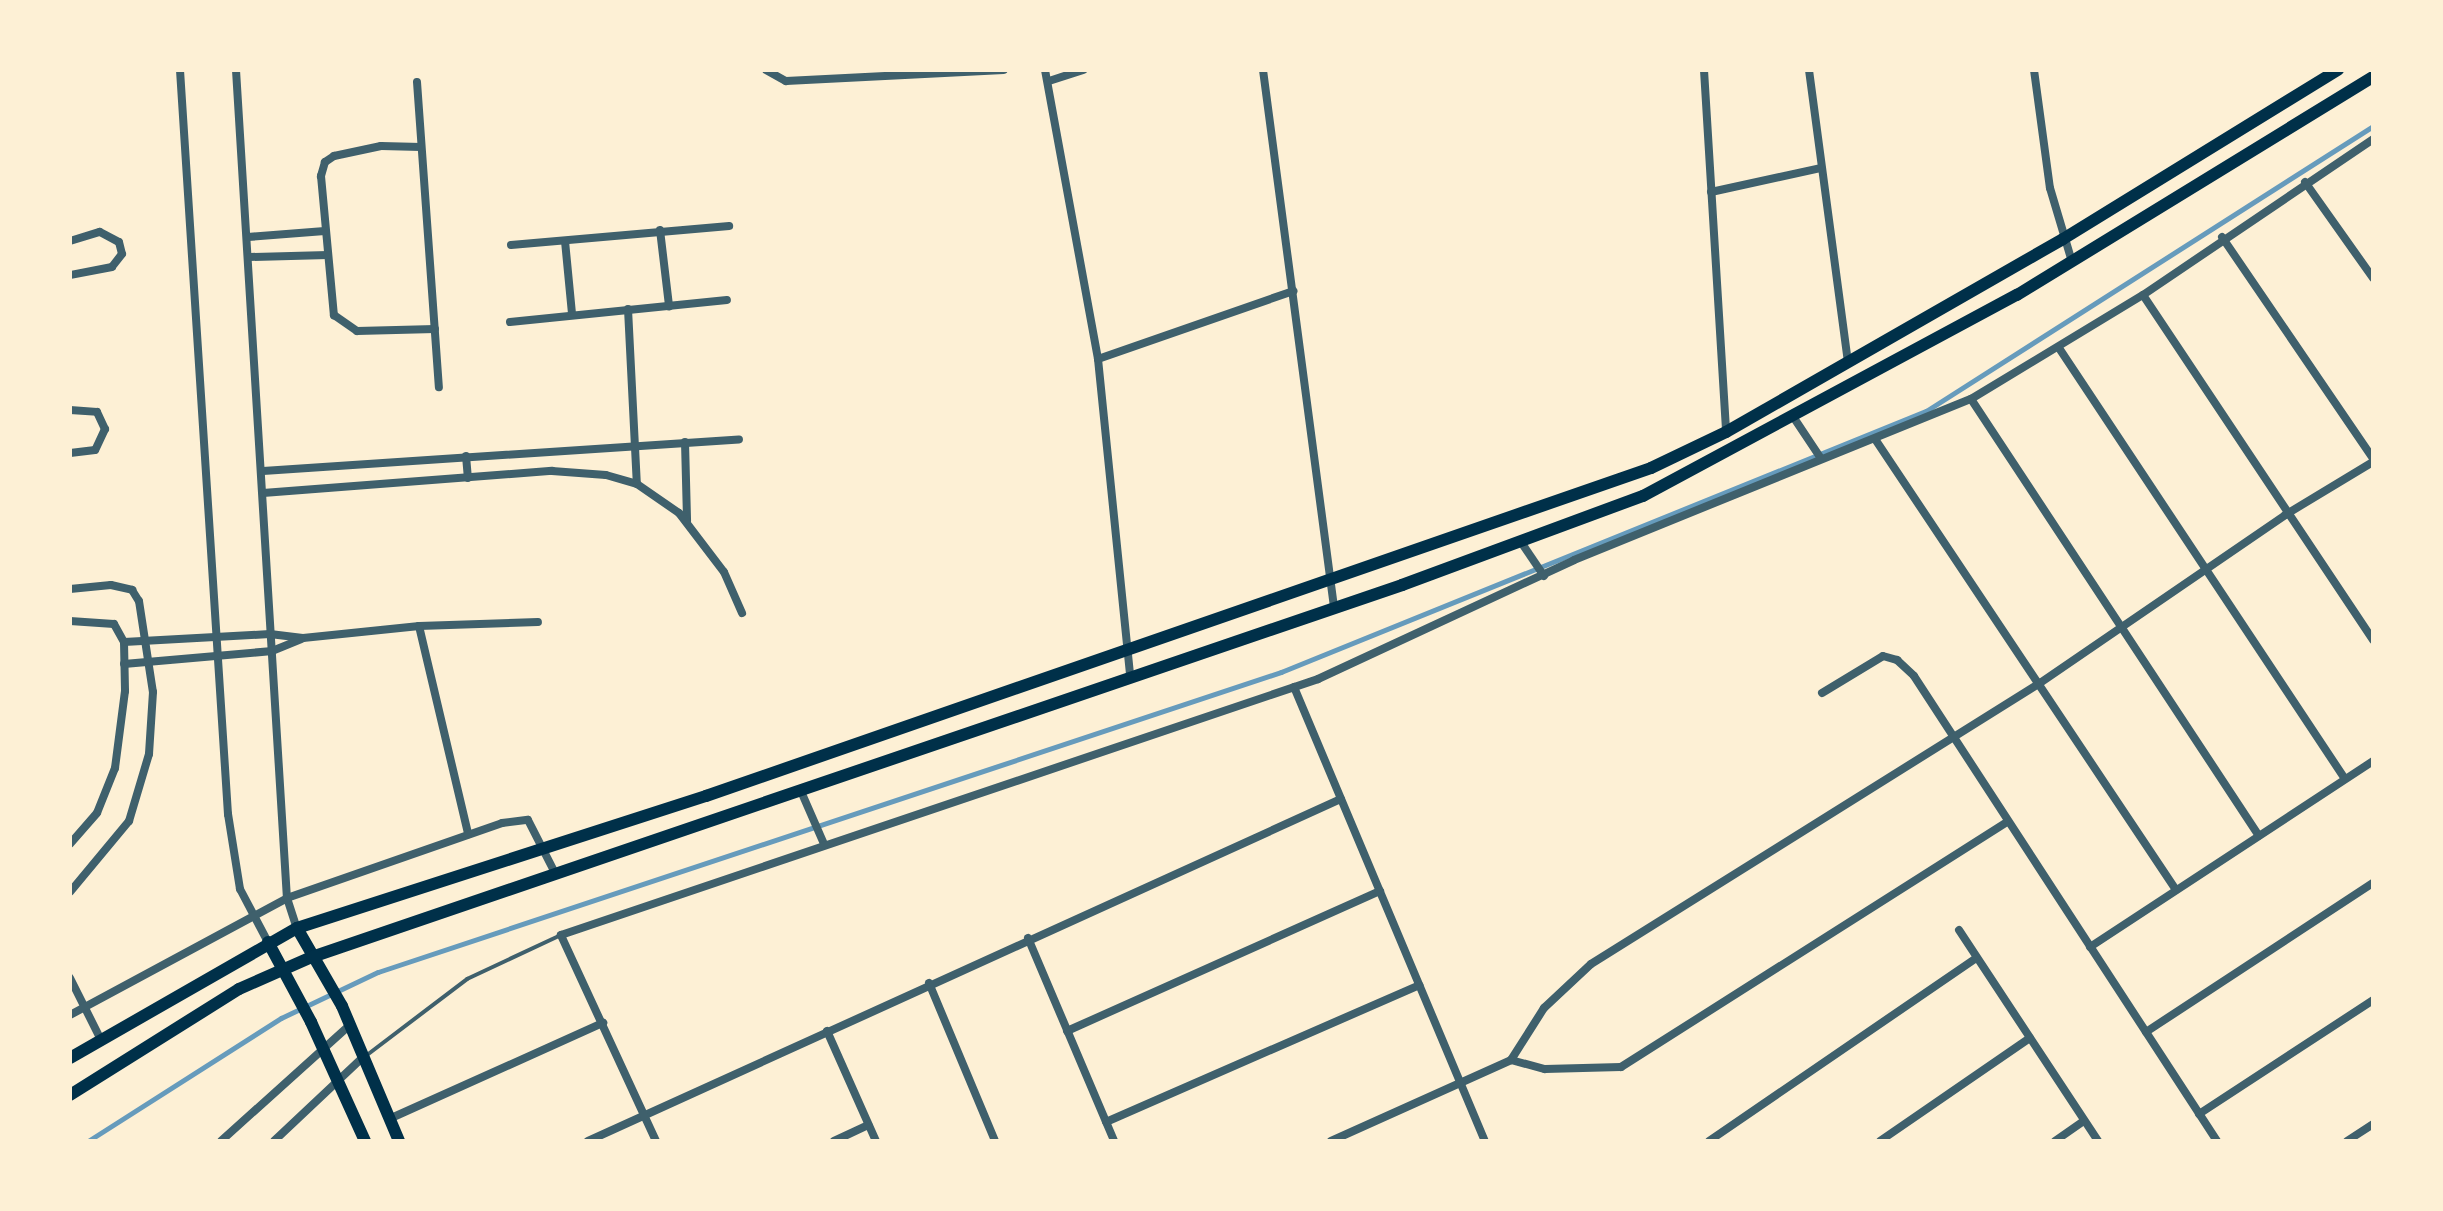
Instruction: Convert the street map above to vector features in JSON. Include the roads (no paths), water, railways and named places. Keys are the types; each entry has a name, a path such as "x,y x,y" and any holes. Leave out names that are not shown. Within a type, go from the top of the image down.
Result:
{"main road":[{"path":"70,1058 297,928 706,796 1330,578 1599,488 1726,432 2063,239 2338,70"},
{"path":"70,1095 239,989 312,957 554,871 1521,542 1673,483 2072,262 2373,77"},
{"path":"1982,285 1994,307"},
{"path":"297,928 342,1006 399,1141"},
{"path":"268,942 298,995 365,1141"}],"street":[{"path":"180,70 214,637 234,870 250,916 268,942"},
{"path":"236,70 250,257 287,898 297,928"},
{"path":"766,70 786,81 1004,70"},
{"path":"1045,70 1098,359 1130,675"},
{"path":"1049,81 1083,70"},
{"path":"1263,70 1275,188 1293,291 1334,607"},
{"path":"1704,70 1726,432"},
{"path":"1809,70 1848,361"},
{"path":"2034,70 2050,188 2072,262"},
{"path":"417,82 439,387"},
{"path":"656,1141 561,935 1294,687 1543,575 1819,457 1875,439 1971,399 2143,295 2222,237 2373,139"},
{"path":"421,147 367,149 325,162 325,231 334,315 342,325 357,331 435,329"},
{"path":"1711,192 1821,168"},
{"path":"2305,182 2373,278"},
{"path":"511,245 729,226"},
{"path":"660,230 669,306"},
{"path":"248,237 325,231"},
{"path":"70,241 100,232 119,242 122,254 112,267 70,275"},
{"path":"1331,1141 1511,1060 1544,1008 1591,964 2040,683 2285,515 2373,460 2222,237"},
{"path":"565,241 572,314"},
{"path":"250,257 328,255"},
{"path":"1098,359 1293,291"},
{"path":"2143,295 2285,515 2373,640"},
{"path":"510,322 727,300"},
{"path":"628,309 637,484"},
{"path":"2059,348 2203,570 2345,779"},
{"path":"1971,399 2124,624 2259,836"},
{"path":"70,410 97,412 105,429 95,450 70,453"},
{"path":"1794,418 1819,457"},
{"path":"263,471 739,439"},
{"path":"1875,439 2176,890"},
{"path":"685,442 687,522"},
{"path":"466,456 468,478"},
{"path":"352,467 353,488"},
{"path":"263,493 575,471 637,484 687,522 724,572 742,613"},
{"path":"1521,542 1543,575"},
{"path":"70,589 111,585 132,590 147,641 152,726 141,789 129,821 70,892"},
{"path":"70,621 107,620 124,642 124,731 115,768 97,813 70,844"},
{"path":"124,642 270,634 303,638 419,626 538,622"},
{"path":"419,626 468,834"},
{"path":"124,664 272,651 303,638"},
{"path":"1822,693 1873,659 1891,657 1914,676 2006,823 2217,1141"},
{"path":"1294,687 1485,1141"},
{"path":"2090,947 2373,761"},
{"path":"800,789 824,844"},
{"path":"588,1141 1028,938 1341,799"},
{"path":"70,1015 287,898 468,834 528,820 554,871"},
{"path":"1511,1060 1545,1069 1621,1067 2006,823"},
{"path":"2146,1032 2373,883"},
{"path":"1067,1031 1380,891"},
{"path":"1959,930 2098,1141"},
{"path":"1028,938 1114,1141"},
{"path":"1709,1141 1976,958"},
{"path":"70,978 101,1040"},
{"path":"929,983 995,1141"},
{"path":"1106,1122 1419,985"},
{"path":"2199,1114 2373,1000"},
{"path":"389,1119 603,1023"},
{"path":"221,1141 350,1025"},
{"path":"827,1031 876,1141"},
{"path":"1880,1141 2030,1038"},
{"path":"274,1141 363,1057"},
{"path":"2055,1141 2084,1121"},
{"path":"2347,1141 2373,1124"},
{"path":"834,1141 869,1125"}],"lane":[{"path":"363,1057 467,979 561,935"}],"waterway":[{"path":"88,1141 281,1018 378,972 1281,672 1926,411 2373,126"}]}
